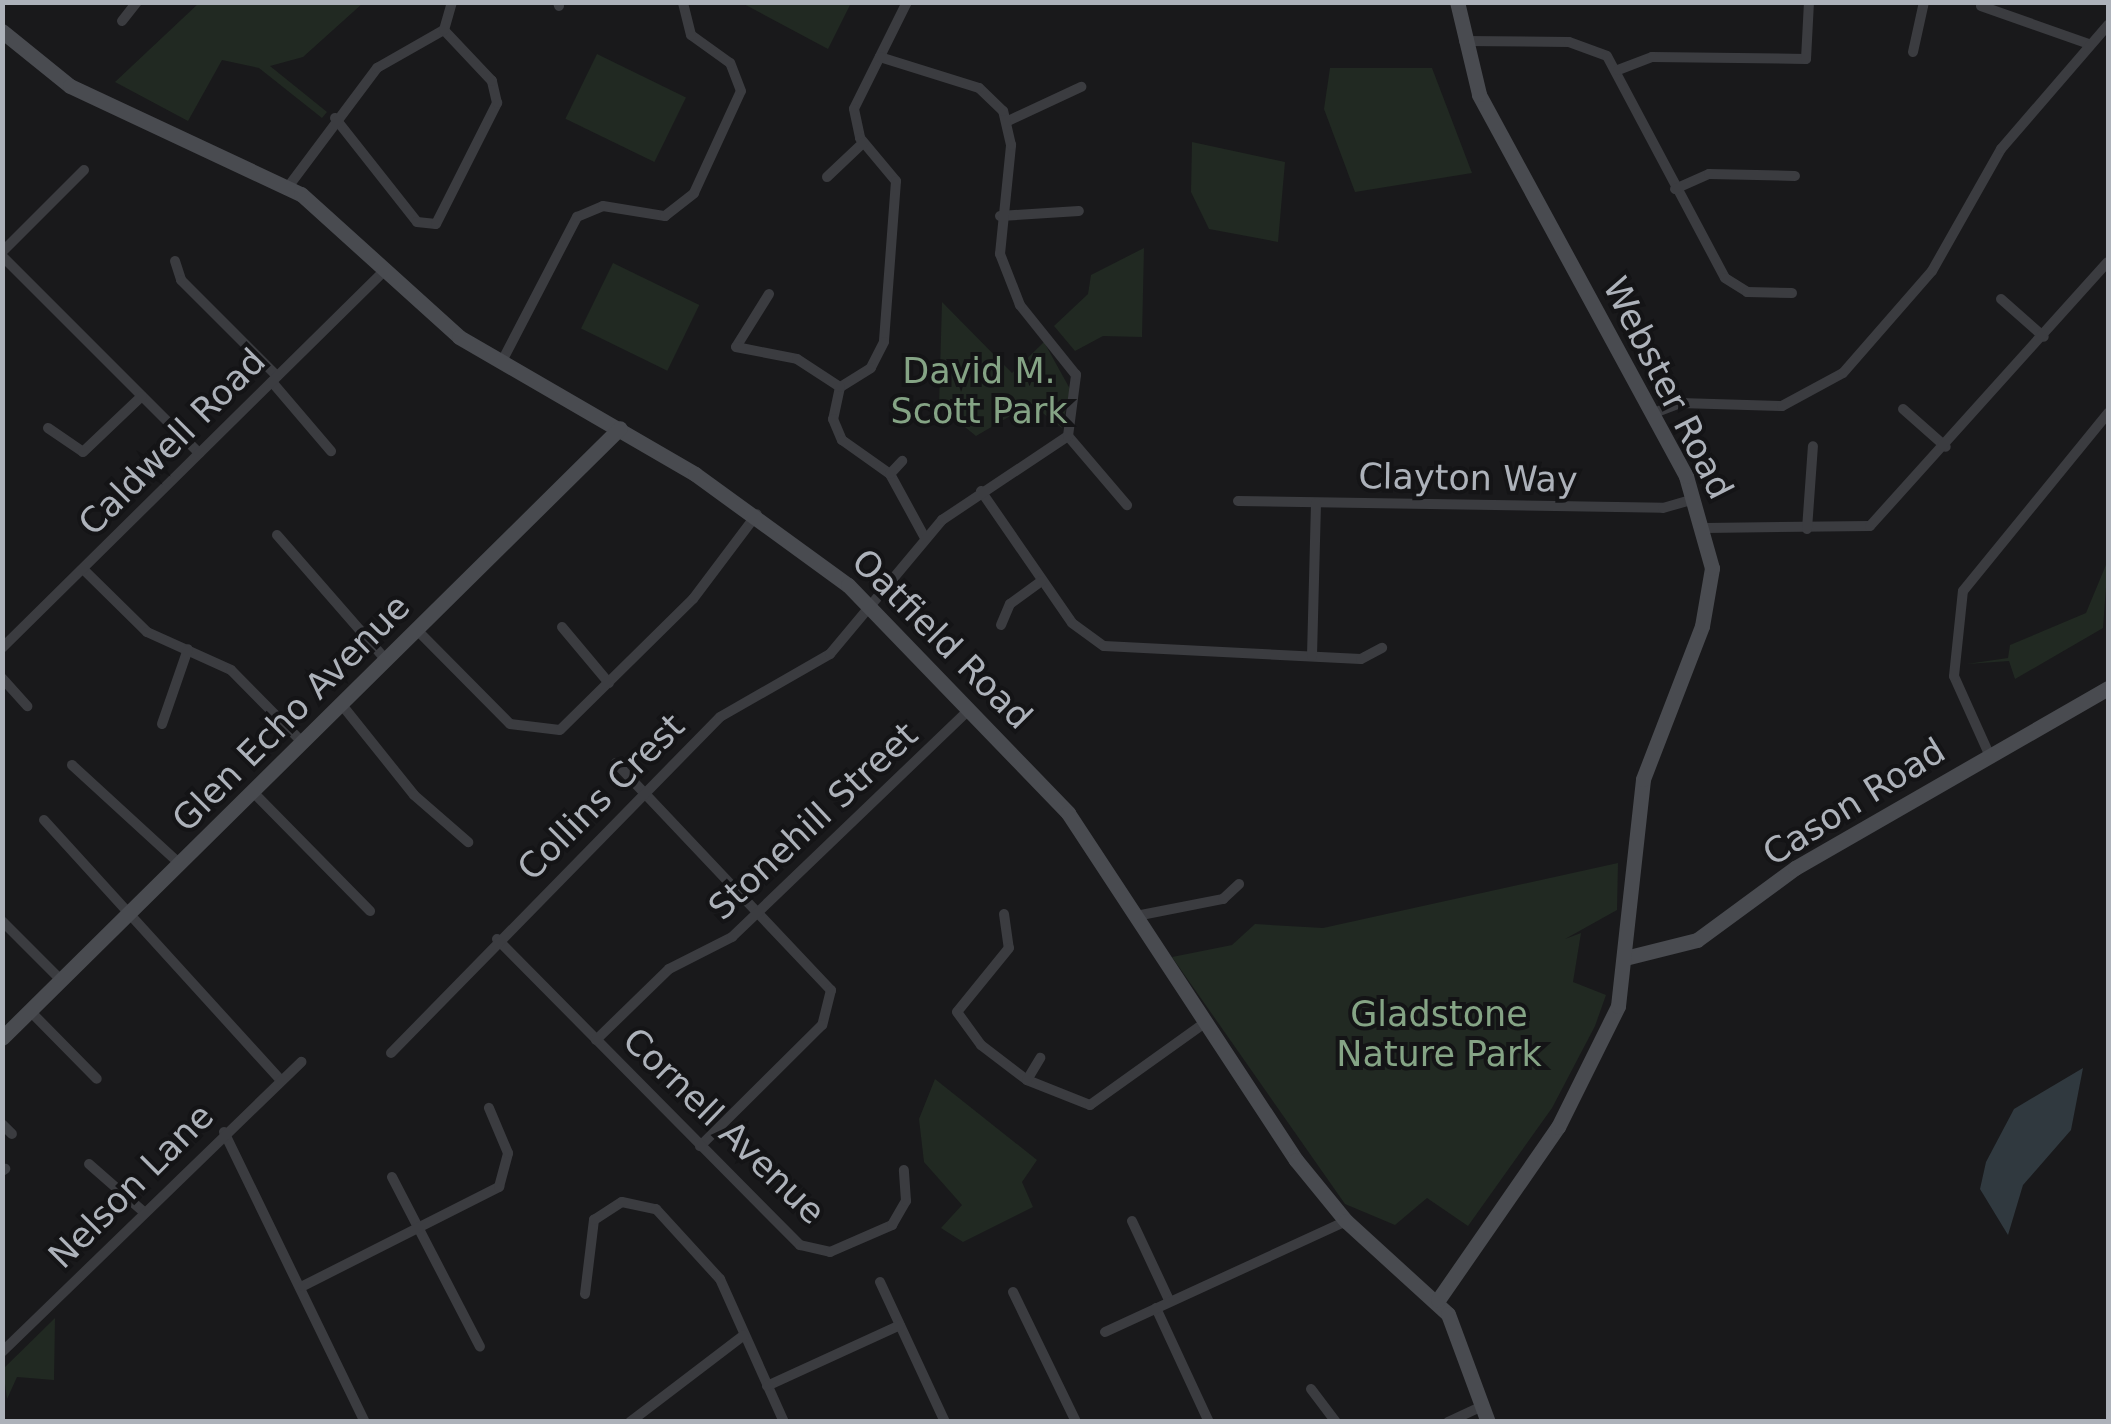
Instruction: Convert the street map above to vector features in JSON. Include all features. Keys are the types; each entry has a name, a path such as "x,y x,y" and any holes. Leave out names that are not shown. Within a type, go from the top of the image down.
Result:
{"street":[{"path":"122,21 137,2"},
{"path":"288,187 336,118 386,60 444,30 452,2"},
{"path":"501,363 571,222 603,206 644,218 674,213 730,122 739,78 691,34 683,2"},
{"path":"907,2 854,109 863,143 896,180 894,282 883,349 840,387 836,432 890,474 924,536"},
{"name":"Webster Road","path":"1438,1300 1584,1082 1630,957 1634,817 1707,610 1705,528 1695,499 1654,413 1502,143 1464,42 1457,2"},
{"path":"1618,70 1652,57 1806,59 1809,2"},
{"path":"1913,52 1924,2"},
{"path":"1982,6 2089,44"},
{"path":"1654,413 1680,403 1798,402 1854,364 1932,271 2000,148 2108,25"},
{"name":"Oatfield Road","path":"2,30 54,76 288,187 380,274 501,363 620,428 757,514 873,610 971,708 1068,814 1203,1024 1346,1221 1438,1300 1486,1414"},
{"path":"336,118 417,222 436,224 497,102 492,81 444,30"},
{"path":"1464,42 1580,43 1618,70 1674,189 1725,278 1747,292 1792,293"},
{"path":"880,57 978,88 1008,121 1000,216 1011,289 1076,376 1068,436 1126,505"},
{"path":"1008,121 1081,87"},
{"path":"827,178 863,143"},
{"path":"84,170 2,254 200,453"},
{"path":"1674,189 1709,174 1795,176"},
{"path":"1000,216 1078,211"},
{"path":"175,261 181,280 274,379 332,450"},
{"path":"1705,528 1870,526 1946,447 2108,262"},
{"name":"Caldwell Road","path":"2,648 380,274"},
{"path":"769,294 736,347 797,359 840,387"},
{"path":"2000,299 2044,337"},
{"path":"48,428 84,452 142,396"},
{"path":"1903,410 1946,447"},
{"path":"1990,754 1954,676 1964,591 2108,413"},
{"name":"Glen Echo Avenue","path":"4,1033 133,911 620,428"},
{"name":"Collins Crest","path":"391,1053 497,938 732,706 830,654 873,610 924,536 981,492 1068,436"},
{"path":"1807,529 1813,446"},
{"path":"890,474 902,461"},
{"path":"981,492 1072,624 1104,646 1361,658 1382,648"},
{"name":"Clayton Way","path":"1238,501 1663,508 1695,499"},
{"path":"1312,656 1316,503"},
{"path":"417,630 510,724 531,733 560,730 694,599 757,514"},
{"path":"276,535 387,661"},
{"path":"83,569 147,632 231,670 303,743"},
{"path":"1001,625 1010,604 1042,582"},
{"path":"562,627 609,683"},
{"path":"162,724 188,649"},
{"path":"2,678 27,706"},
{"name":"Cason Road","path":"1630,957 1697,940 1796,868 2108,688"},
{"path":"342,705 414,795 468,842"},
{"name":"Stonehill Street","path":"596,1040 669,969 723,944 971,708"},
{"path":"616,763 824,975 831,1008 700,1146"},
{"path":"72,765 180,864"},
{"path":"254,792 370,911"},
{"path":"44,820 133,911 279,1078"},
{"path":"1136,916 1223,899 1239,884"},
{"path":"1004,914 1009,948 957,1012 980,1045 1027,1080 1090,1104 1203,1024"},
{"path":"2,921 61,980"},
{"name":"Cornell Avenue","path":"497,938 700,1146 815,1251 892,1225 906,1201 904,1170"},
{"path":"30,1011 97,1079"},
{"path":"1027,1080 1040,1058"},
{"name":"Nelson Lane","path":"2,1352 279,1078 301,1062"},
{"path":"302,1286 422,1230 504,1180 508,1152 489,1108"},
{"path":"2,1124 12,1134"},
{"path":"224,1132 365,1422"},
{"path":"89,1164 144,1213"},
{"path":"392,1177 480,1347"},
{"path":"585,1294 588,1231 622,1202 656,1209 714,1269 784,1422"},
{"path":"1105,1332 1346,1221"},
{"path":"1132,1222 1170,1302"},
{"path":"880,1282 944,1419 929,1422"},
{"path":"1013,1292 1076,1422"},
{"path":"1156,1308 1208,1422"},
{"path":"766,1386 900,1325"},
{"path":"630,1422 744,1336"},
{"path":"1311,1389 1336,1422"},
{"path":"1448,1422 1486,1414"}],"green space":[{"path":"742,2 851,3 828,49"},
{"path":"199,3 363,3 303,57 270,66 327,112 322,118 259,68 222,60 188,121 115,82"},
{"path":"597,54 686,97 654,162 565,119"},
{"path":"1330,68 1432,68 1472,173 1355,192 1324,109"},
{"path":"1192,142 1285,162 1278,242 1209,229 1191,192"},
{"name":"David M. Scott Park","path":"1144,248 1142,337 1103,336 1075,351 1054,326 1088,294 1091,275"},
{"path":"613,263 699,305 667,371 581,329"},
{"name":"David M. Scott Park","path":"942,302 1012,373 1044,342 1070,389 1062,428 1031,404 976,436 939,406"},
{"path":"2108,560 2103,628 2015,679 2009,661 1967,664 2008,658 2010,645 2086,613"},
{"name":"Gladstone Nature Park","path":"1618,863 1617,910 1565,939 1581,933 1573,982 1606,995 1595,1026 1552,1108 1468,1226 1427,1198 1395,1225 1345,1204 1172,957 1232,945 1255,924 1323,928"},
{"path":"935,1079 1037,1160 1022,1182 1033,1207 963,1242 941,1228 962,1205 924,1162 919,1119"},
{"path":"55,1318 54,1380 17,1377 7,1399 3,1369"}],"shaded area":[{"path":"2083,1068 2071,1130 2023,1185 2008,1235 1980,1189 1986,1162 2014,1109"}]}
